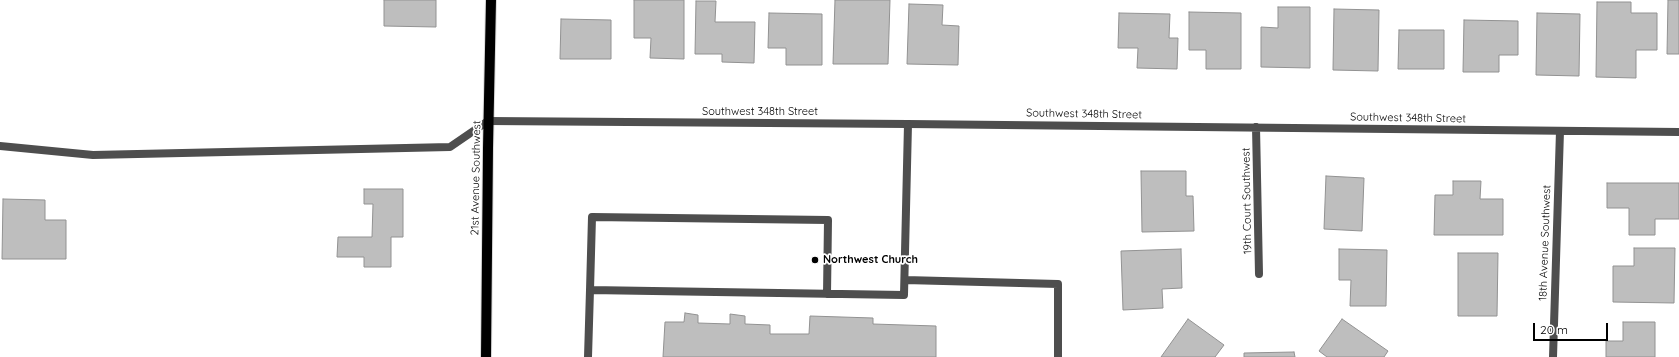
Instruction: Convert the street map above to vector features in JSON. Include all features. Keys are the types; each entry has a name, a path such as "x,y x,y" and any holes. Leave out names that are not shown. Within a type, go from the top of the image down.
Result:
{"main road":[{"name":"21st Avenue Southwest","path":"486,357 488,121 491,0"}],"street":[{"name":"Southwest 348th Street","path":"488,121 1679,132"},
{"path":"0,146 93,155 450,147 488,121"},
{"path":"590,290 904,295 908,124"},
{"name":"19th Court Southwest","path":"1256,127 1259,274"},
{"name":"18th Avenue Southwest","path":"1553,357 1560,131"},
{"path":"588,357 592,217 828,220 827,294"},
{"path":"905,280 1058,284 1058,357"}],"building":[{"path":"384,0 436,0 436,27 384,26"},
{"path":"634,0 684,0 684,59 650,58 651,38 634,38"},
{"path":"835,0 890,0 888,64 833,64"},
{"path":"1668,0 1679,0 1679,54 1667,54"},
{"path":"696,1 716,1 715,22 755,22 754,63 722,62 722,54 695,54"},
{"path":"1597,2 1631,2 1631,13 1657,13 1657,50 1636,50 1636,78 1596,77"},
{"path":"909,4 943,5 942,25 959,26 958,65 907,64"},
{"path":"1278,7 1310,7 1310,68 1261,67 1261,27 1278,28"},
{"path":"1334,9 1379,10 1378,71 1333,70"},
{"path":"1189,12 1241,13 1241,69 1206,69 1206,50 1189,50"},
{"path":"769,13 822,14 822,65 786,65 786,48 768,48"},
{"path":"1119,13 1170,14 1169,38 1178,38 1177,69 1137,68 1138,48 1118,48"},
{"path":"1537,13 1580,14 1579,76 1536,75"},
{"path":"561,19 611,20 611,59 560,59"},
{"path":"1464,20 1518,21 1518,55 1499,55 1499,72 1463,72"},
{"path":"1399,30 1444,30 1444,69 1398,69"},
{"path":"1141,171 1186,171 1186,196 1193,196 1194,231 1142,232"},
{"path":"1326,176 1364,178 1362,231 1324,229"},
{"path":"1453,181 1481,181 1480,199 1503,199 1503,235 1434,235 1435,195 1453,195"},
{"path":"1607,183 1679,183 1679,219 1655,219 1655,235 1629,235 1629,208 1607,208"},
{"path":"364,189 403,189 403,237 391,237 391,267 364,267 364,257 337,257 338,237 372,237 373,204 364,204"},
{"path":"3,199 45,200 45,220 66,220 66,259 2,259"},
{"path":"1634,248 1675,248 1674,303 1613,302 1613,266 1634,266"},
{"path":"1181,249 1182,288 1162,289 1163,308 1123,310 1121,251"},
{"path":"1339,249 1387,250 1386,306 1350,306 1351,280 1339,280"},
{"path":"1458,253 1498,253 1497,316 1458,316"},
{"path":"685,313 698,315 698,323 730,324 730,314 745,316 745,324 770,325 770,334 809,334 810,316 873,318 873,324 936,326 936,357 663,357 665,322 684,322"},
{"path":"1188,319 1224,345 1215,357 1161,357"},
{"path":"1342,319 1388,351 1384,357 1327,357 1319,351"},
{"path":"1623,322 1655,322 1655,357 1606,357 1606,341 1623,341"},
{"path":"1294,352 1295,357 1244,357 1244,353"}],"place":[{"name":"Northwest Church","path":"815,260"}]}
